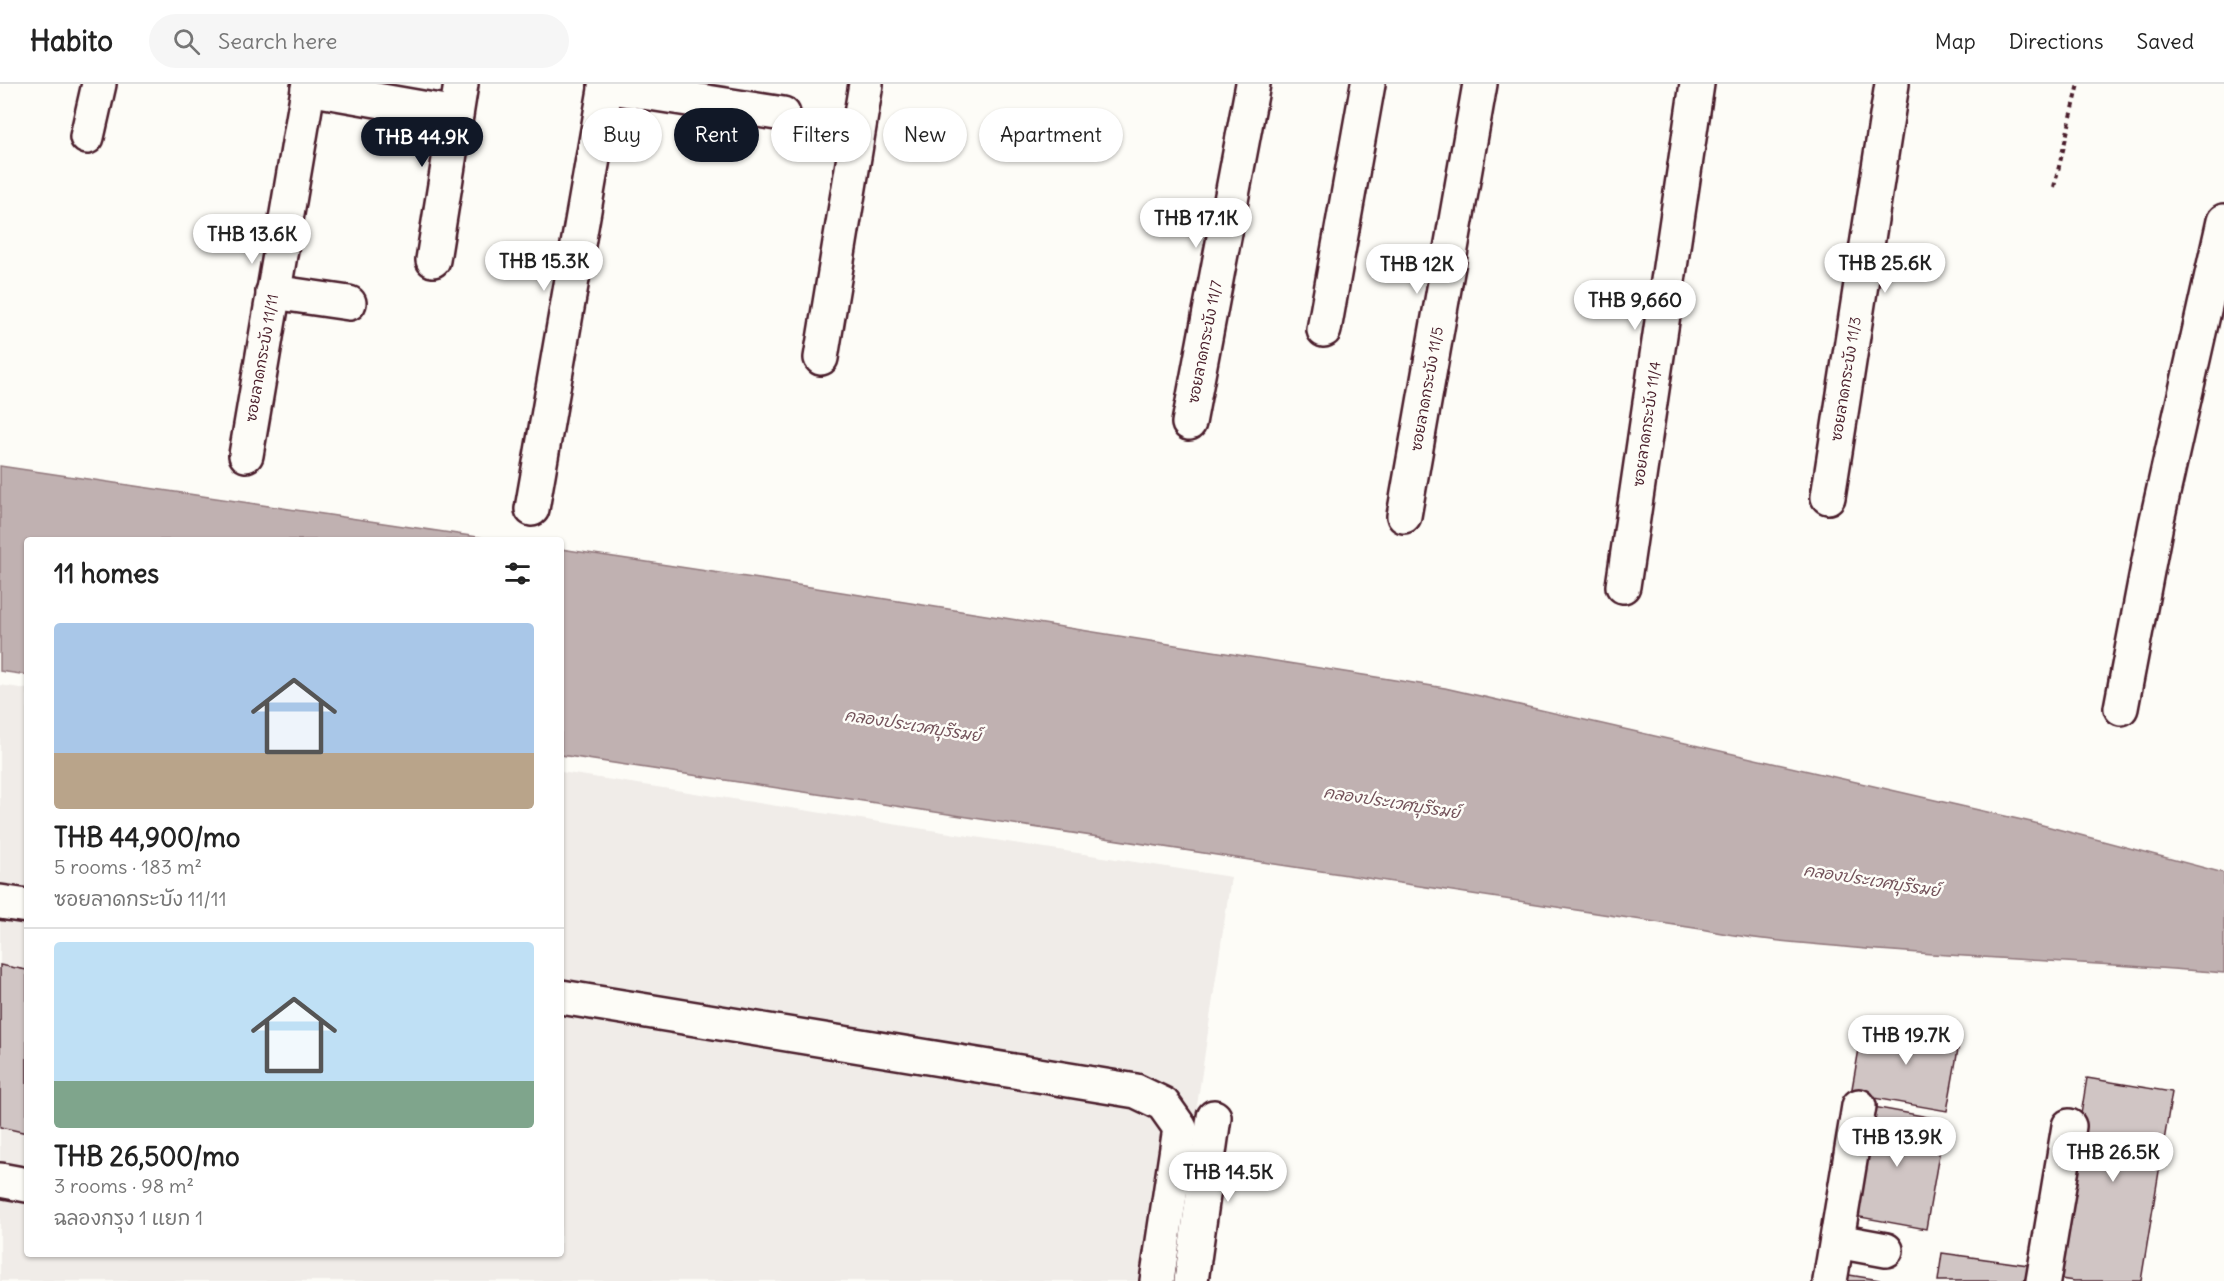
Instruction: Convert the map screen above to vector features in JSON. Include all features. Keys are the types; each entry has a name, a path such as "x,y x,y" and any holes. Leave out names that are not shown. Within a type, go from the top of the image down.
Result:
{"street":[{"path":"87,137 99,84"},
{"path":"821,358 866,84"},
{"name":"ซอยลาดกระบัง 11/7","path":"1190,423 1253,84"},
{"path":"1324,330 1368,84"},
{"name":"ซอยลาดกระบัง 11/5","path":"1404,516 1480,84"},
{"name":"ซอยลาดกระบัง 11/4","path":"1623,586 1697,84"},
{"name":"ซอยลาดกระบัง 11/3","path":"1828,497 1892,84"},
{"path":"532,509 605,85 771,112"},
{"path":"309,86 459,99 433,260"},
{"name":"ซอยลาดกระบัง 11/11","path":"246,455 309,86"},
{"path":"2121,708 2156,524 2224,221"},
{"path":"273,292 349,303"},
{"path":"0,902 24,906"},
{"path":"564,997 1136,1091 1163,1104 1180,1128 1157,1281"},
{"path":"1830,1281 1859,1106"},
{"path":"1191,1281 1214,1117"},
{"path":"2045,1273 2062,1134"},
{"path":"0,1180 24,1184"},
{"path":"1837,1241 1886,1250"}],"path":[{"path":"2054,187 2079,84"}],"shaded area":[{"path":"0,685 24,689 24,1257 564,1257 564,772 1231,877 1171,1281 0,1281"}],"water":[{"path":"0,466 478,537 24,537 24,675 0,671"},
{"name":"คลองประเวศบุรีรมย์","path":"564,549 1445,688 2031,822 2224,873 2224,973 1901,952 1758,939 564,755"}],"building":[{"path":"0,965 24,969 24,1132 0,1127"},
{"path":"1864,1021 1960,1038 1947,1111 1851,1094"},
{"path":"2087,1078 2172,1092 2141,1281 2074,1281 2054,1278"},
{"path":"1868,1106 1945,1120 1926,1229 1849,1215"},
{"path":"1942,1253 2028,1265 2025,1281 1938,1281"},
{"path":"1837,1273 1886,1281 1836,1281"}]}
